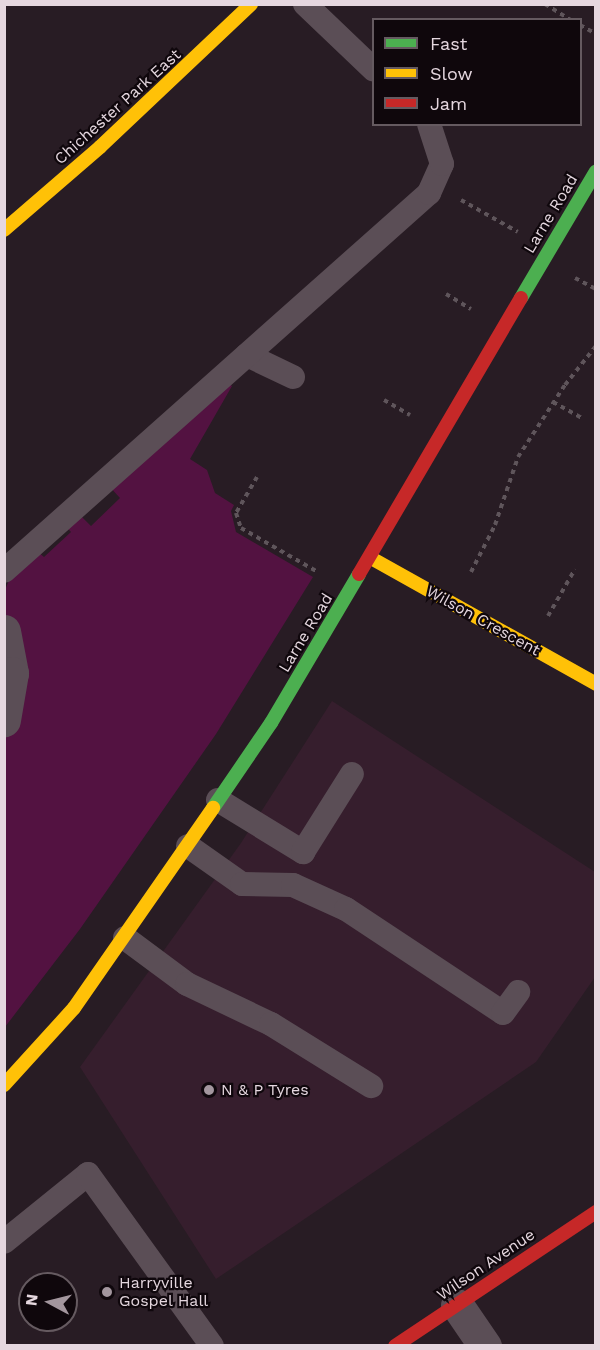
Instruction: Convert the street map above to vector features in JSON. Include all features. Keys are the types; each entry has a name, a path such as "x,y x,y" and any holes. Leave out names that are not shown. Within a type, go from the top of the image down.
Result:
{"street":[{"name":"Chichester Park East","path":"4,230 100,147 251,4"},
{"name":"Larne Road","path":"4,1085 74,1008 125,938 271,723 351,591 596,171"},
{"name":"Wilson Crescent","path":"370,558 596,684"},
{"path":"4,632 12,673 4,720"},
{"name":"Wilson Avenue","path":"395,1346 596,1212"},
{"path":"457,1305 485,1346"}],"lane":[{"path":"305,4 372,68"},
{"path":"4,571 435,185 442,159 430,126"},
{"path":"247,355 293,378"},
{"path":"218,800 303,852 352,774"},
{"path":"188,846 242,884 293,885 346,909 503,1013 518,992"},
{"path":"125,938 187,984 271,1024 371,1086"},
{"path":"7,1234 88,1174 212,1346"}],"path":[{"path":"545,4 568,18"},
{"path":"582,26 596,34"},
{"path":"435,185 549,250"},
{"path":"455,605 495,525 518,458 554,402 596,346"},
{"path":"554,402 584,419"},
{"path":"257,477 237,513 241,528 351,591"},
{"path":"530,648 575,569"}],"shaded area":[{"path":"226,381 232,386 190,459 207,470 215,493 234,505 231,511 236,532 313,577 216,734 80,929 5,1027 4,743 18,653 5,614 5,590 11,575 36,550 44,557 71,532 63,523 76,511 91,526 120,498 108,485"},
{"path":"332,701 595,872 595,977 536,1062 216,1279 80,1067 241,843"}],"traffic: fast":[{"path":"521,298 596,171"},
{"path":"213,808 271,723 359,574"}],"traffic: slow":[{"path":"4,230 100,147 251,4"},
{"path":"371,558 596,684"},
{"path":"4,1085 74,1008 213,808"}],"traffic: jam":[{"path":"359,574 521,298"},
{"path":"395,1346 596,1212"}],"place":[{"name":"N & P Tyres","path":"209,1090"},
{"name":"Harryville Gospel Hall","path":"107,1292"}]}
